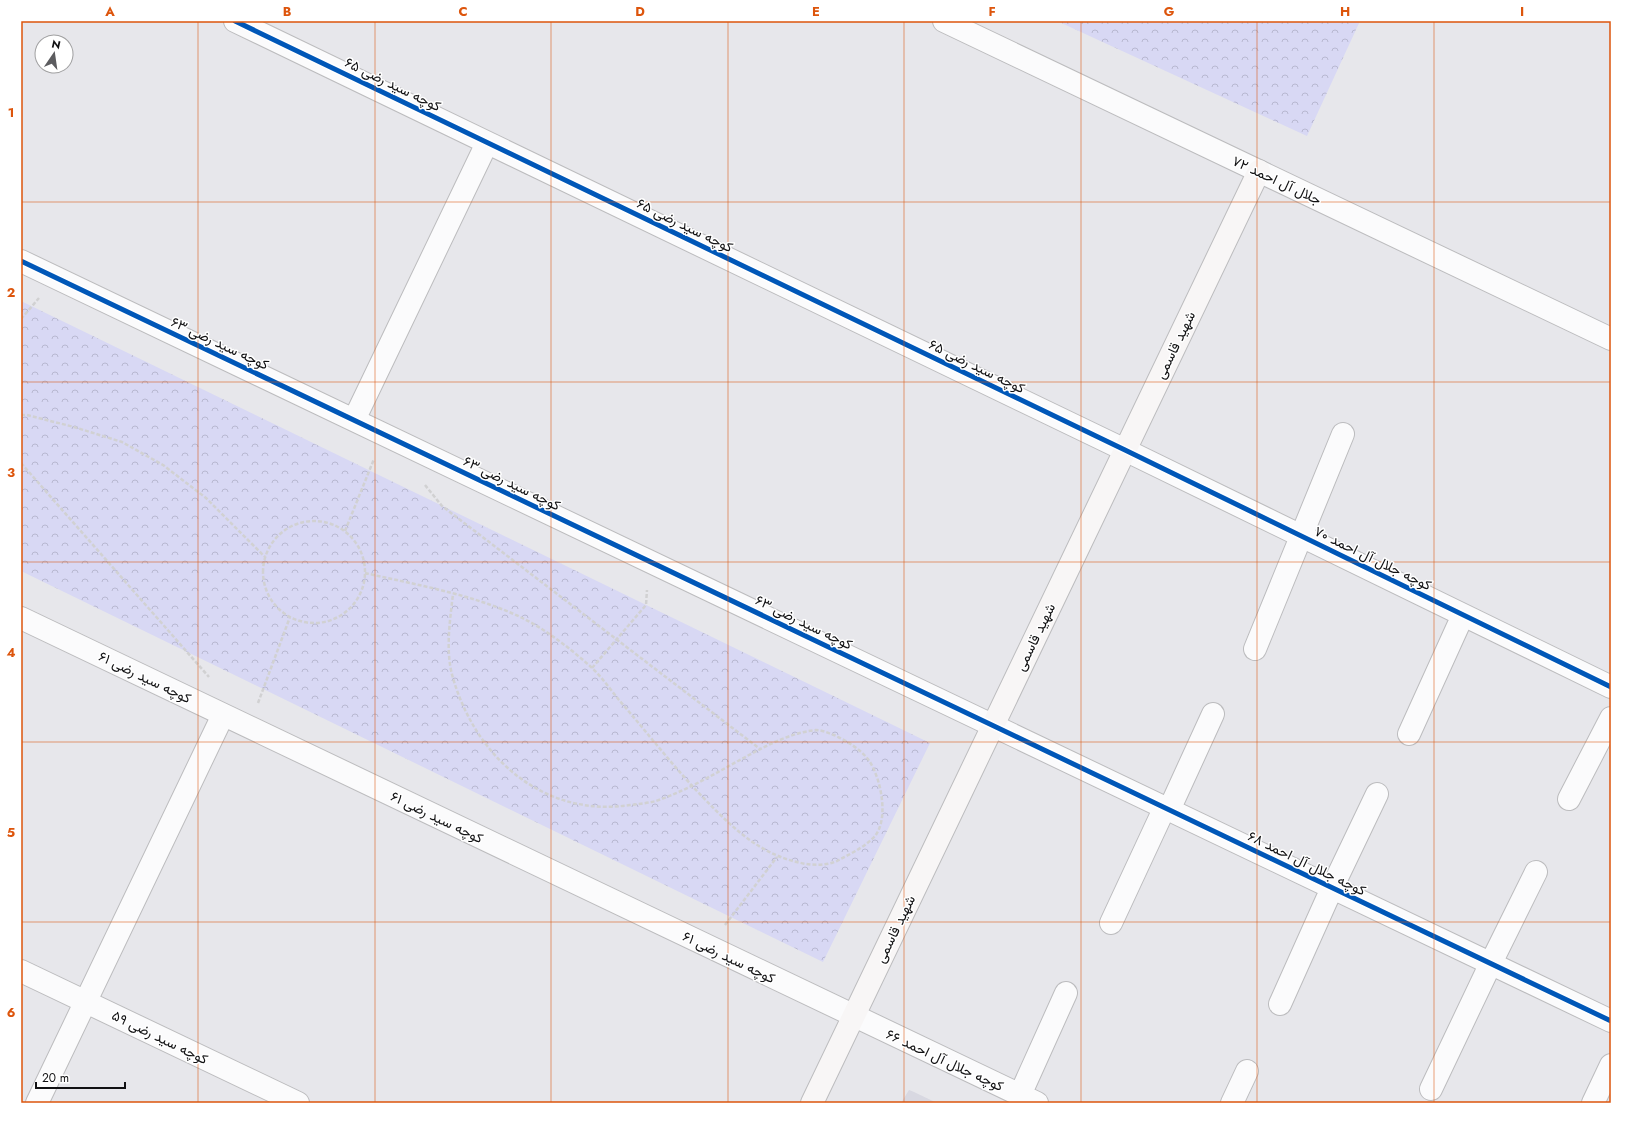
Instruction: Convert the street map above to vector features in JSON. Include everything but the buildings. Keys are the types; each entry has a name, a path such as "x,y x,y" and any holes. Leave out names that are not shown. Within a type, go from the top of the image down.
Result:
{"street":[{"name":"کوچه سید رضی ۶۵","path":"235,21 1125,450"},
{"name":"جلال آل احمد ۷۲","path":"944,21 1611,339"},
{"path":"354,420 487,143"},
{"name":"شهید قاسمی","path":"812,1103 1259,171"},
{"name":"کوچه سید رضی ۶۳","path":"21,262 993,726"},
{"path":"1255,649 1343,434"},
{"name":"کوچه جلال آل احمد ۷۰","path":"1125,450 1611,687"},
{"path":"1409,734 1463,615"},
{"name":"کوچه سید رضی ۶۱","path":"21,618 853,1016"},
{"path":"1111,923 1213,714"},
{"path":"37,1103 223,715"},
{"path":"1569,799 1611,718"},
{"name":"کوچه جلال آل احمد ۶۸","path":"993,726 1611,1022"},
{"path":"1280,1004 1332,888 1377,794"},
{"path":"1431,1089 1536,872"},
{"name":"کوچه سید رضی ۵۹","path":"21,971 298,1103"},
{"path":"1029,1099 1066,993"},
{"name":"کوچه جلال آل احمد ۶۶","path":"853,1016 1029,1099"},
{"path":"1593,1103 1611,1065"},
{"path":"1232,1103 1247,1071"}],"path":[{"path":"21,415 27,415 74,426 122,442 163,465 206,498 265,557"},
{"path":"345,531 384,435"},
{"path":"21,462 211,680"},
{"path":"423,482 442,506 760,749"},
{"path":"314,521 330,524 345,531 356,543 363,558 365,574 362,590 353,604 340,616 324,622 306,622 290,617 276,606 267,591 263,574 265,557 272,542 284,531 298,524 314,521"},
{"path":"592,668 646,605 651,562"},
{"path":"365,574 453,594 510,612 555,637 592,668 692,786 733,828 757,846 777,857 806,865 831,864 855,852 876,834 883,811 880,785 869,760 848,741 819,730 791,735 760,749 692,786 653,802 614,808 576,805 543,792 512,774 489,750 467,716 452,675 448,634 453,594"},
{"path":"249,728 290,617"},
{"path":"708,947 777,857"}],"shaded area":[{"path":"909,1090 914,1092 937,1103 901,1103"}],"green space":[{"path":"1057,21 1360,21 1307,136"},
{"path":"21,301 930,743 823,962 21,571"}],"cycle path":[{"path":"235,21 1125,450 1611,687"},
{"path":"21,261 1611,1021"}]}
